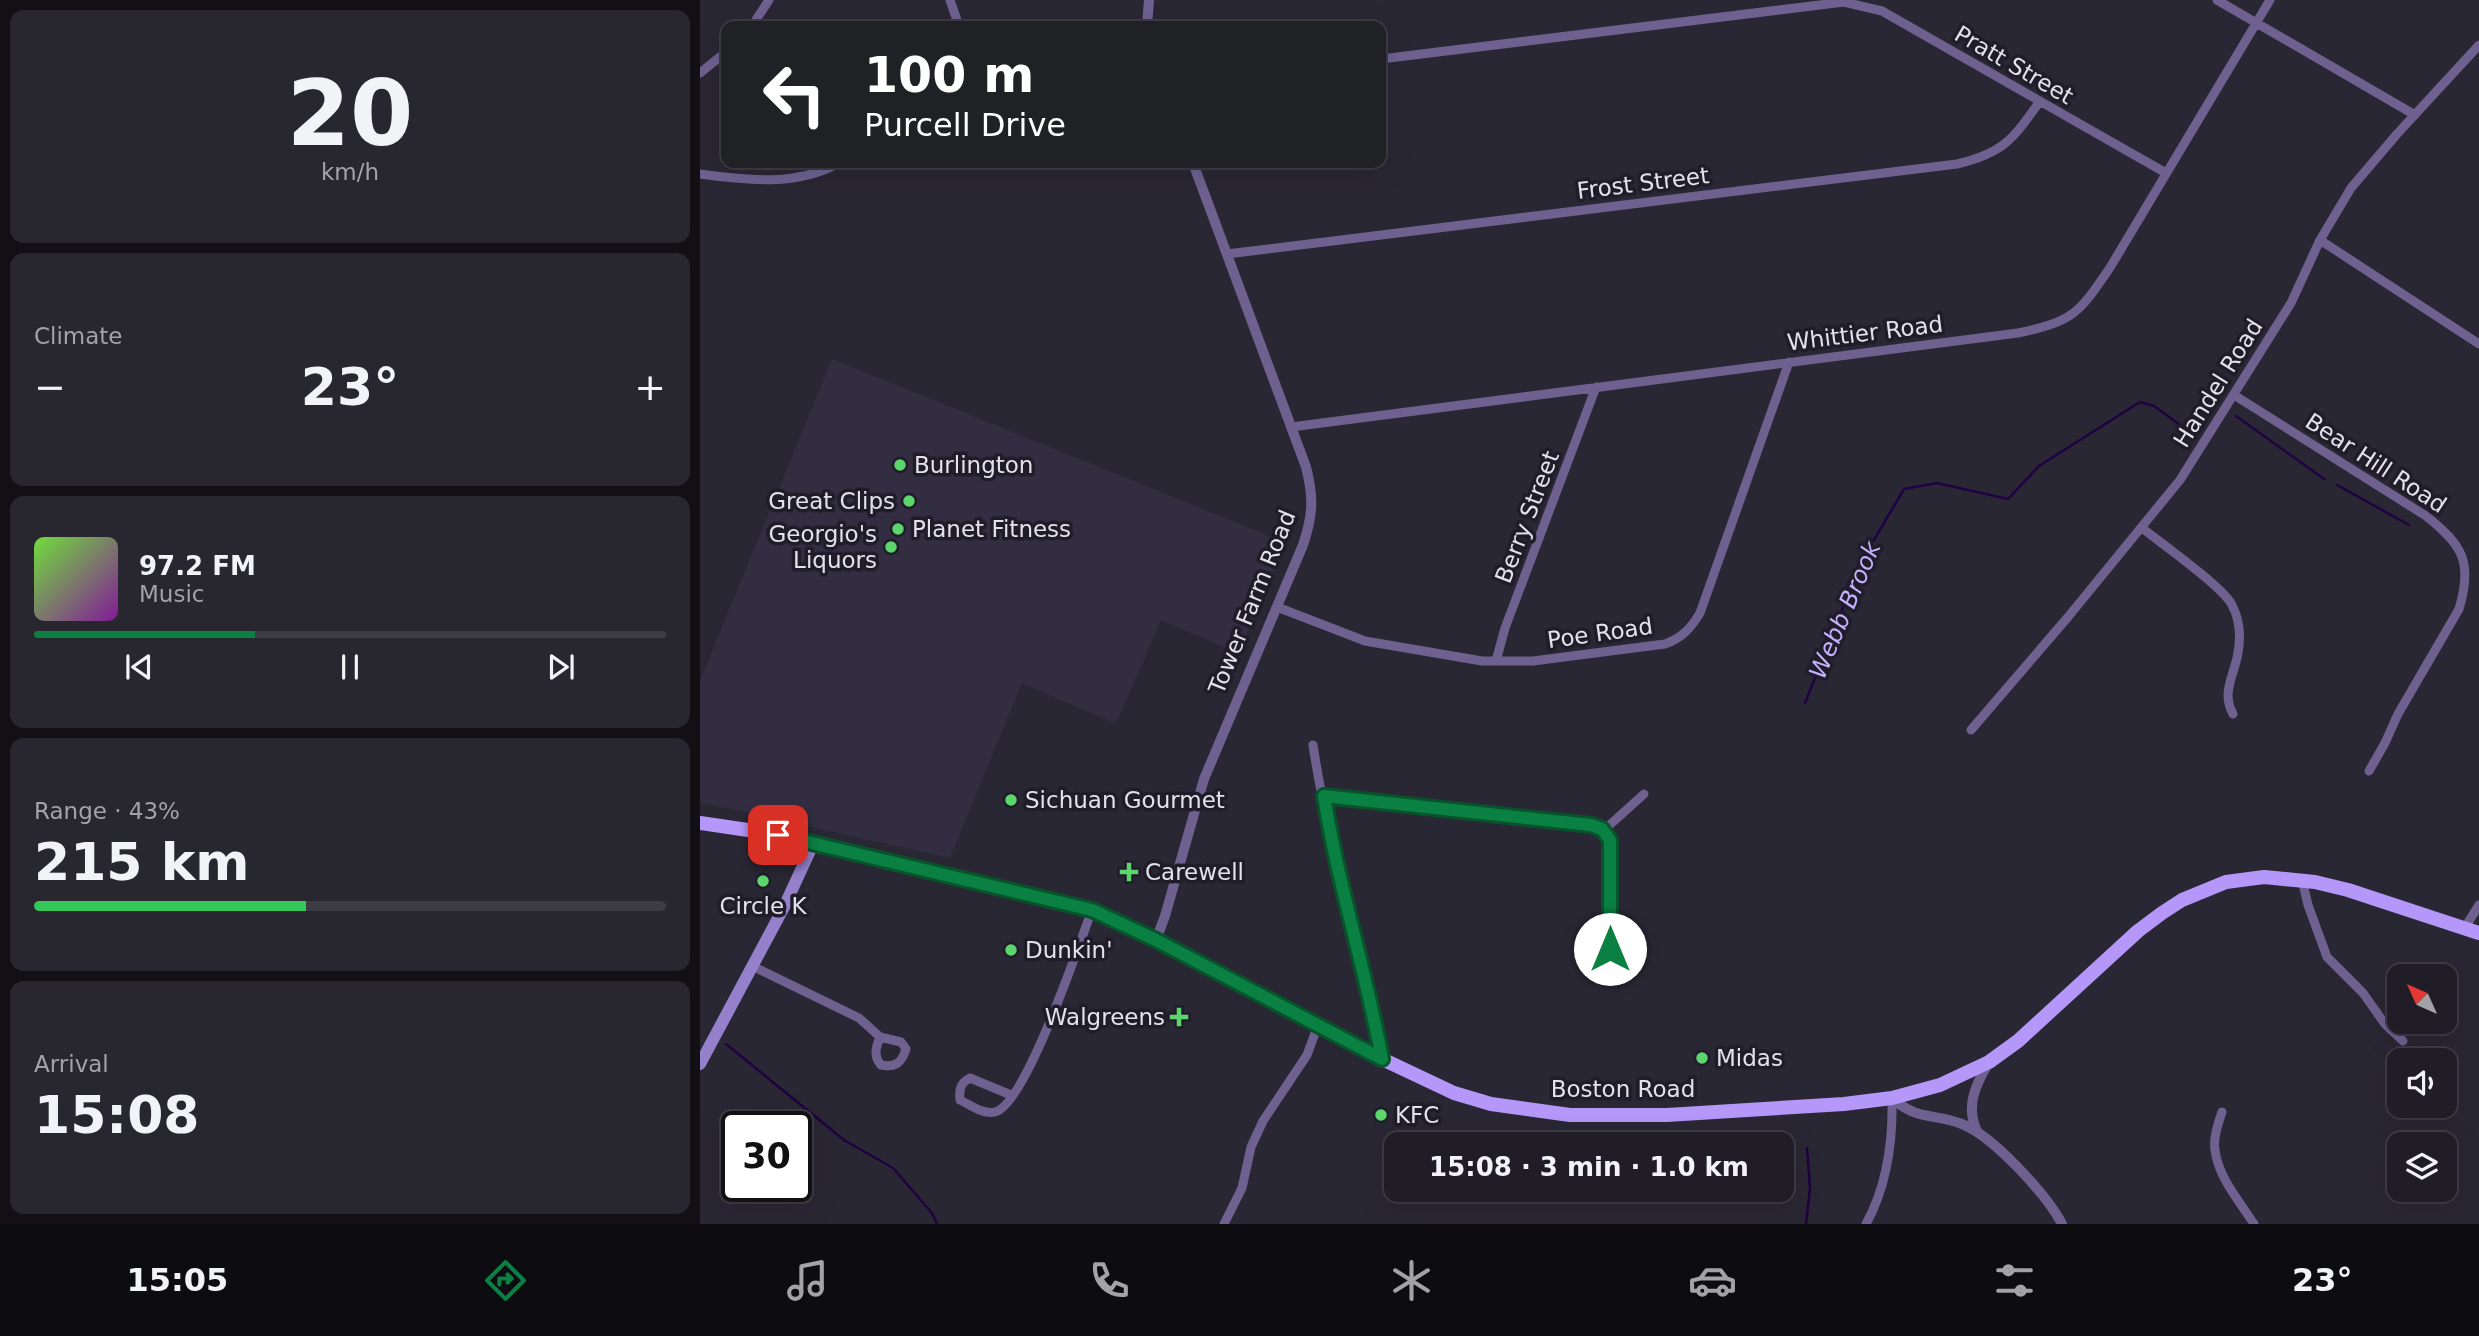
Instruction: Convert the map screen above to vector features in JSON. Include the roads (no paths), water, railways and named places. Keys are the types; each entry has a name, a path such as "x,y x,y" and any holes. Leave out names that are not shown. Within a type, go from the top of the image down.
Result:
{"main road":[{"name":"Boston Road","path":"700,824 814,842 940,875 1092,910 1156,940 1382,1059 1454,1093 1491,1104 1570,1115 1675,1115 1835,1105 1892,1098 1940,1085 1989,1062 2031,1030 2138,930 2182,900 2227,882 2264,877 2302,880 2348,890 2479,933"},
{"path":"700,1064 784,907 814,842"}],"street":[{"path":"755,21 769,0"},
{"path":"950,0 958,21"},
{"path":"1147,21 1149,0"},
{"path":"2217,0 2415,115"},
{"name":"Whittier Road","path":"1291,427 2018,333 2059,323 2072,316 2091,295 2270,0"},
{"name":"Pratt Street","path":"1386,58 1844,2 1882,11 2165,173"},
{"name":"Handel Road","path":"1971,730 2180,480 2291,303 2320,240 2351,188 2479,45"},
{"path":"700,73 721,56"},
{"name":"Frost Street","path":"1227,254 1957,164 1983,157 2006,145 2040,102"},
{"path":"700,174 772,181 805,176 826,168"},
{"name":"Tower Farm Road","path":"1156,940 1204,779 1303,545 1312,513 1311,485 1195,168"},
{"path":"2320,240 2479,344"},
{"name":"Poe Road","path":"1277,607 1365,641 1482,661 1533,661 1665,644 1676,639 1693,625 1710,587 1789,362"},
{"name":"Berry Street","path":"1496,661 1504,628 1597,387"},
{"name":"Bear Hill Road","path":"2234,395 2426,516 2452,540 2466,563 2465,590 2459,609 2398,714 2369,771"},
{"path":"2142,528 2231,602 2239,627 2240,647 2227,693 2227,702 2233,714"},
{"path":"1313,746 1329,827 1371,999 1382,1059"},
{"path":"1603,831 1644,794"},
{"path":"1324,796 1591,825 1603,831 1610,840 1610,949"},
{"path":"2302,880 2327,957 2363,993 2385,1024 2403,1041"},
{"path":"2464,929 2479,905"},
{"path":"1011,1095 970,1078 964,1081 959,1091 960,1100 980,1110 992,1113 1001,1109 1011,1095 1043,1041 1092,910"},
{"path":"752,966 859,1018 880,1037"},
{"path":"1224,1224 1242,1188 1251,1147 1263,1121 1307,1055 1318,1025"},
{"path":"1977,1131 1971,1106 1978,1082 1989,1062"},
{"path":"1892,1098 1910,1112 1960,1123 1977,1131 2034,1185 2062,1224"},
{"path":"1866,1224 1886,1172 1892,1098"},
{"path":"2222,1112 2215,1140 2217,1161 2254,1224"}],"waterway":[{"name":"Webb Brook","path":"1805,703 1861,562 1904,489 1937,483 2008,499 2039,466 2140,402 2154,406 2183,427 2203,428"},
{"name":"Webb Brook","path":"2236,416 2324,479"},
{"name":"Webb Brook","path":"2337,485 2409,525"},
{"path":"726,1044 844,1140 893,1168 932,1213 937,1224"},
{"path":"1806,1224 1810,1189 1807,1148"}],"place":[{"name":"Burlington","path":"900,465"},
{"name":"Great Clips","path":"909,501"},
{"name":"Planet Fitness","path":"898,529"},
{"name":"Georgio's Liquors","path":"891,547"},
{"name":"Sichuan Gourmet","path":"1011,800"},
{"name":"Carewell","path":"1129,872"},
{"name":"Circle K","path":"763,881"},
{"name":"Dunkin'","path":"1011,950"},
{"name":"Walgreens","path":"1179,1017"},
{"name":"Midas","path":"1702,1058"},
{"name":"KFC","path":"1381,1115"}]}
